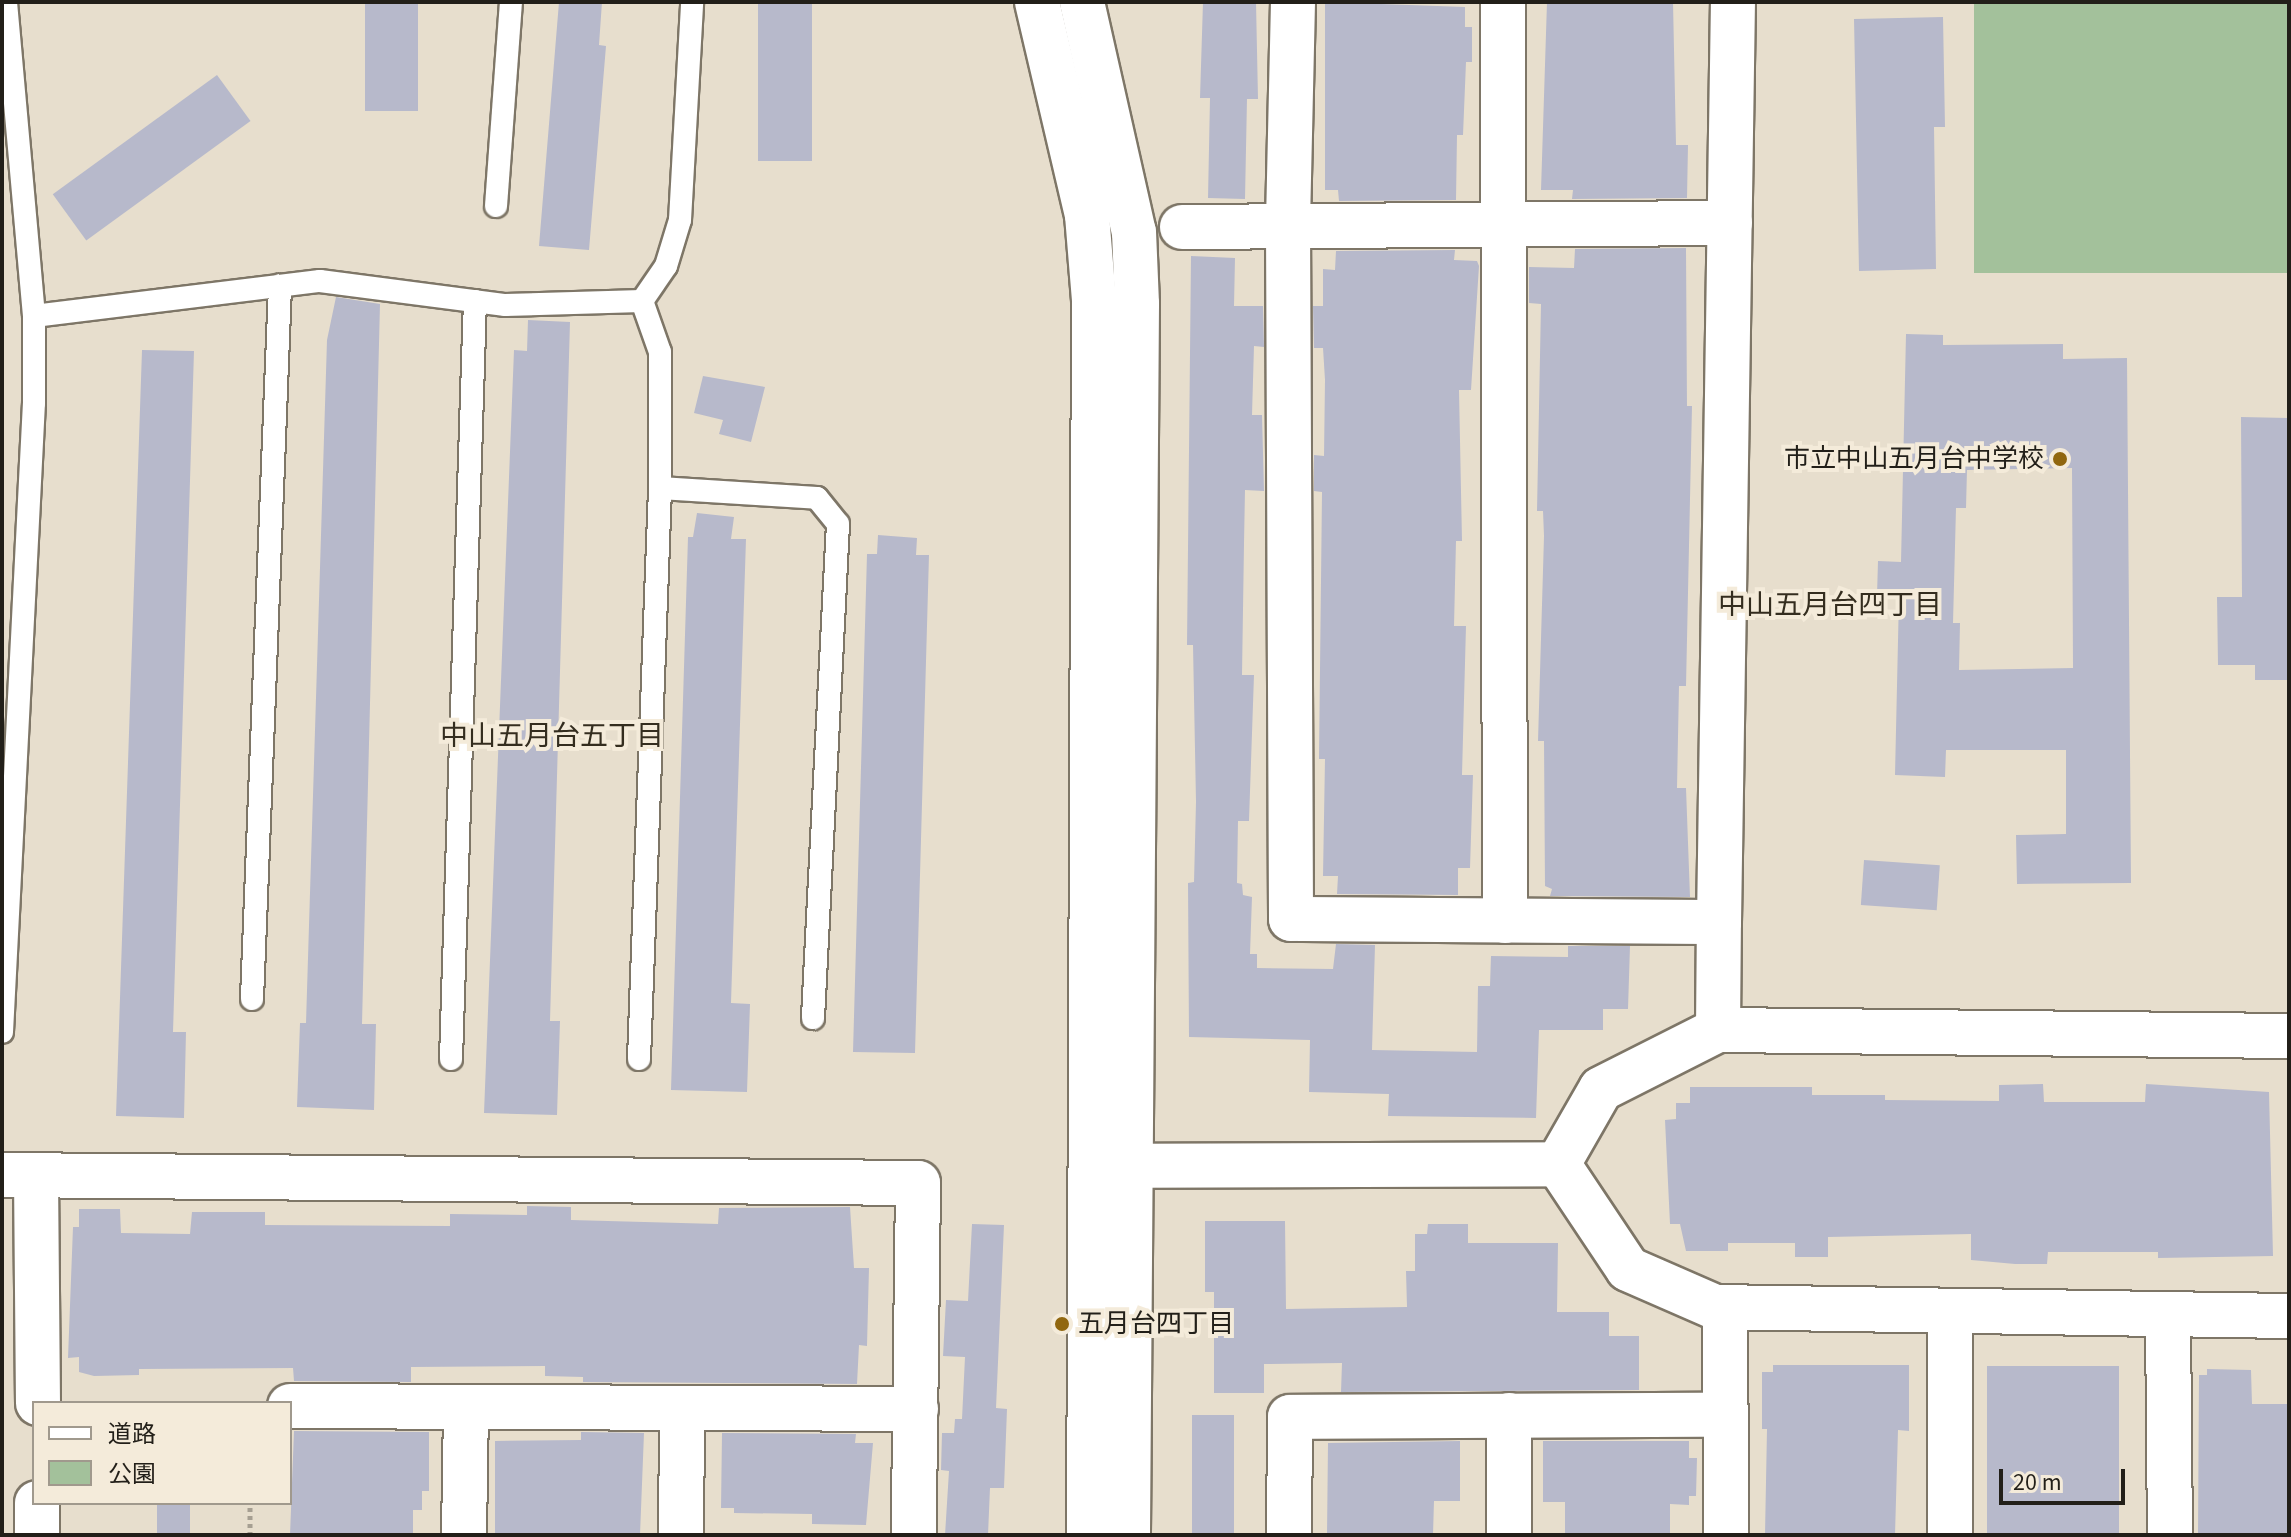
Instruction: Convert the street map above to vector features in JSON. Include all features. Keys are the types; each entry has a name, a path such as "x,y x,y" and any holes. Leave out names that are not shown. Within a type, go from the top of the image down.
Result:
{"street":[{"path":"1037,2 1087,215 1094,301 1110,1166 1128,1535"},
{"path":"1082,2 1134,232 1136,290 1110,1166 1089,1535"},
{"path":"1293,2 1288,226 1291,919 1719,922"},
{"path":"1503,2 1505,921"},
{"path":"1718,1030 1733,2"},
{"path":"1182,227 1730,223"},
{"path":"1558,1164 1601,1089 1718,1030 2289,1036"},
{"path":"1110,1166 1558,1164"},
{"path":"1558,1164 1628,1269 1715,1307 1950,1314 2289,1316"},
{"path":"38,1401 19,1175 918,1183 914,1535"},
{"path":"1725,1307 1726,1535"},
{"path":"1950,1314 1950,1535"},
{"path":"2168,1315 2170,1535"},
{"path":"292,1406 916,1409"},
{"path":"464,1535 466,1407"},
{"path":"681,1535 682,1410"},
{"path":"1509,1415 1509,1535"},
{"path":"1289,1535 1290,1417 1726,1415"},
{"path":"37,1505 37,1535"}],"lane":[{"path":"2,1032 28,594 34,316 6,2"},
{"path":"496,206 511,2"},
{"path":"642,301 666,266 680,220 692,2"},
{"path":"34,316 320,281 475,301 561,307 642,301"},
{"path":"252,999 280,286"},
{"path":"451,1059 475,301"},
{"path":"639,1059 660,488 660,352 642,301"},
{"path":"660,488 817,498 838,524 813,1018"}],"path":[{"path":"250,1505 250,1535"}],"green space":[{"path":"1974,2 2289,2 2289,273 1974,273"}],"building":[{"path":"365,2 418,2 418,111 365,111"},
{"path":"559,2 602,2 599,45 606,46 589,250 539,246"},
{"path":"758,2 812,2 812,161 758,161"},
{"path":"1203,2 1256,2 1258,99 1247,99 1245,199 1208,198 1210,98 1200,98"},
{"path":"1325,2 1465,7 1465,27 1472,27 1472,62 1466,62 1463,135 1457,135 1456,200 1339,201 1338,190 1325,190"},
{"path":"1547,2 1673,2 1676,145 1688,145 1687,198 1572,199 1573,190 1541,190"},
{"path":"1943,17 1945,127 1934,127 1936,269 1859,271 1854,19"},
{"path":"217,75 251,121 86,240 53,194"},
{"path":"1686,248 1687,406 1692,406 1686,686 1679,686 1677,788 1686,788 1690,897 1550,896 1552,889 1545,886 1544,741 1538,741 1544,536 1543,511 1537,511 1541,304 1529,303 1529,267 1574,268 1575,249"},
{"path":"1455,250 1454,260 1477,261 1479,266 1471,390 1459,390 1462,541 1456,541 1454,626 1466,626 1462,775 1473,775 1470,868 1458,868 1458,895 1337,894 1338,876 1323,876 1325,759 1319,759 1322,492 1314,491 1314,455 1324,456 1325,380 1323,348 1314,348 1313,306 1323,306 1323,269 1335,270 1336,251"},
{"path":"1191,256 1235,258 1234,306 1263,306 1264,347 1254,346 1252,415 1262,415 1264,491 1245,490 1242,675 1254,675 1249,821 1238,821 1237,883 1242,884 1243,895 1252,897 1250,954 1257,954 1257,968 1333,969 1336,944 1375,945 1372,1050 1477,1052 1478,986 1490,986 1491,956 1568,957 1568,946 1630,946 1628,1009 1603,1009 1603,1030 1539,1030 1536,1118 1388,1116 1389,1094 1309,1092 1310,1040 1189,1037 1188,883 1194,882 1196,802 1193,645 1187,645"},
{"path":"336,297 380,304 362,1024 376,1024 374,1110 297,1107 300,1023 306,1023 327,340"},
{"path":"528,320 570,322 550,1021 560,1021 557,1115 484,1113 514,350 527,351"},
{"path":"1906,334 1943,335 1943,345 2063,344 2063,359 2127,358 2131,883 2017,884 2016,835 2066,834 2066,750 1946,750 1945,777 1895,775 1899,596 1877,595 1878,561 1901,562","holes":["2072,468 2073,668 1959,670 1960,623 1953,623 1956,508 1966,508 1967,470"]},
{"path":"142,350 194,351 173,1032 186,1032 184,1118 116,1116"},
{"path":"703,376 765,387 751,442 719,434 723,420 694,413"},
{"path":"2241,417 2289,418 2289,680 2255,680 2255,665 2218,665 2217,597 2242,597"},
{"path":"697,513 734,517 731,539 746,539 731,1003 750,1004 747,1092 671,1090 688,537 693,537"},
{"path":"878,535 917,538 916,555 929,555 915,1053 853,1052 867,554 877,554"},
{"path":"1864,860 1940,865 1937,910 1861,905"},
{"path":"2043,1084 2044,1102 2145,1102 2146,1084 2269,1092 2273,1256 2158,1258 2158,1252 2048,1252 2047,1264 2015,1264 1971,1260 1971,1234 1828,1237 1828,1257 1795,1257 1795,1243 1728,1243 1728,1251 1686,1251 1680,1224 1670,1224 1665,1120 1676,1119 1676,1103 1690,1103 1690,1087 1812,1087 1812,1095 1885,1095 1885,1100 1999,1101 1999,1085"},
{"path":"527,1206 571,1207 571,1220 718,1224 719,1208 850,1207 854,1268 869,1268 867,1346 859,1345 857,1384 583,1382 583,1377 545,1376 545,1366 411,1367 411,1382 294,1381 293,1368 139,1369 139,1375 94,1376 79,1372 79,1357 68,1358 73,1227 79,1227 79,1209 120,1209 121,1233 190,1234 192,1212 265,1212 265,1225 450,1226 450,1214 527,1215"},
{"path":"1205,1221 1285,1221 1286,1309 1407,1307 1406,1271 1415,1271 1415,1234 1427,1234 1428,1224 1468,1224 1468,1243 1558,1243 1557,1312 1609,1312 1609,1336 1639,1336 1639,1390 1341,1392 1342,1363 1264,1364 1264,1393 1214,1393 1214,1292 1205,1292"},
{"path":"972,1224 1004,1225 996,1408 1007,1409 1004,1488 990,1488 988,1535 945,1535 949,1471 941,1470 942,1433 954,1433 955,1419 962,1419 965,1357 943,1356 946,1300 968,1301"},
{"path":"1773,1365 1909,1365 1909,1431 1898,1430 1895,1535 1765,1535 1767,1429 1762,1429 1762,1372 1773,1372"},
{"path":"1987,1366 2119,1366 2119,1535 1987,1535"},
{"path":"2207,1369 2251,1370 2252,1404 2289,1404 2289,1535 2198,1535 2199,1375 2207,1375"},
{"path":"1192,1415 1234,1415 1234,1535 1192,1535"},
{"path":"294,1431 429,1432 429,1491 422,1491 422,1510 413,1510 413,1535 290,1535"},
{"path":"581,1432 644,1433 640,1535 495,1535 495,1441 581,1440"},
{"path":"722,1433 856,1434 855,1443 873,1443 866,1525 812,1524 812,1514 734,1513 734,1508 721,1508"},
{"path":"1460,1441 1460,1501 1434,1501 1433,1535 1327,1535 1328,1443"},
{"path":"1543,1441 1689,1441 1689,1458 1697,1458 1696,1496 1689,1496 1689,1505 1670,1504 1670,1535 1565,1535 1565,1502 1543,1502"},
{"path":"157,1505 190,1505 190,1535 157,1535"}],"place":[{"name":"市立中山五月台中学校","path":"2060,459"},
{"name":"五月台四丁目","path":"1062,1324"}],"district":[{"name":"中山五月台四丁目","path":"1830,605"},
{"name":"中山五月台五丁目","path":"552,736"}]}
